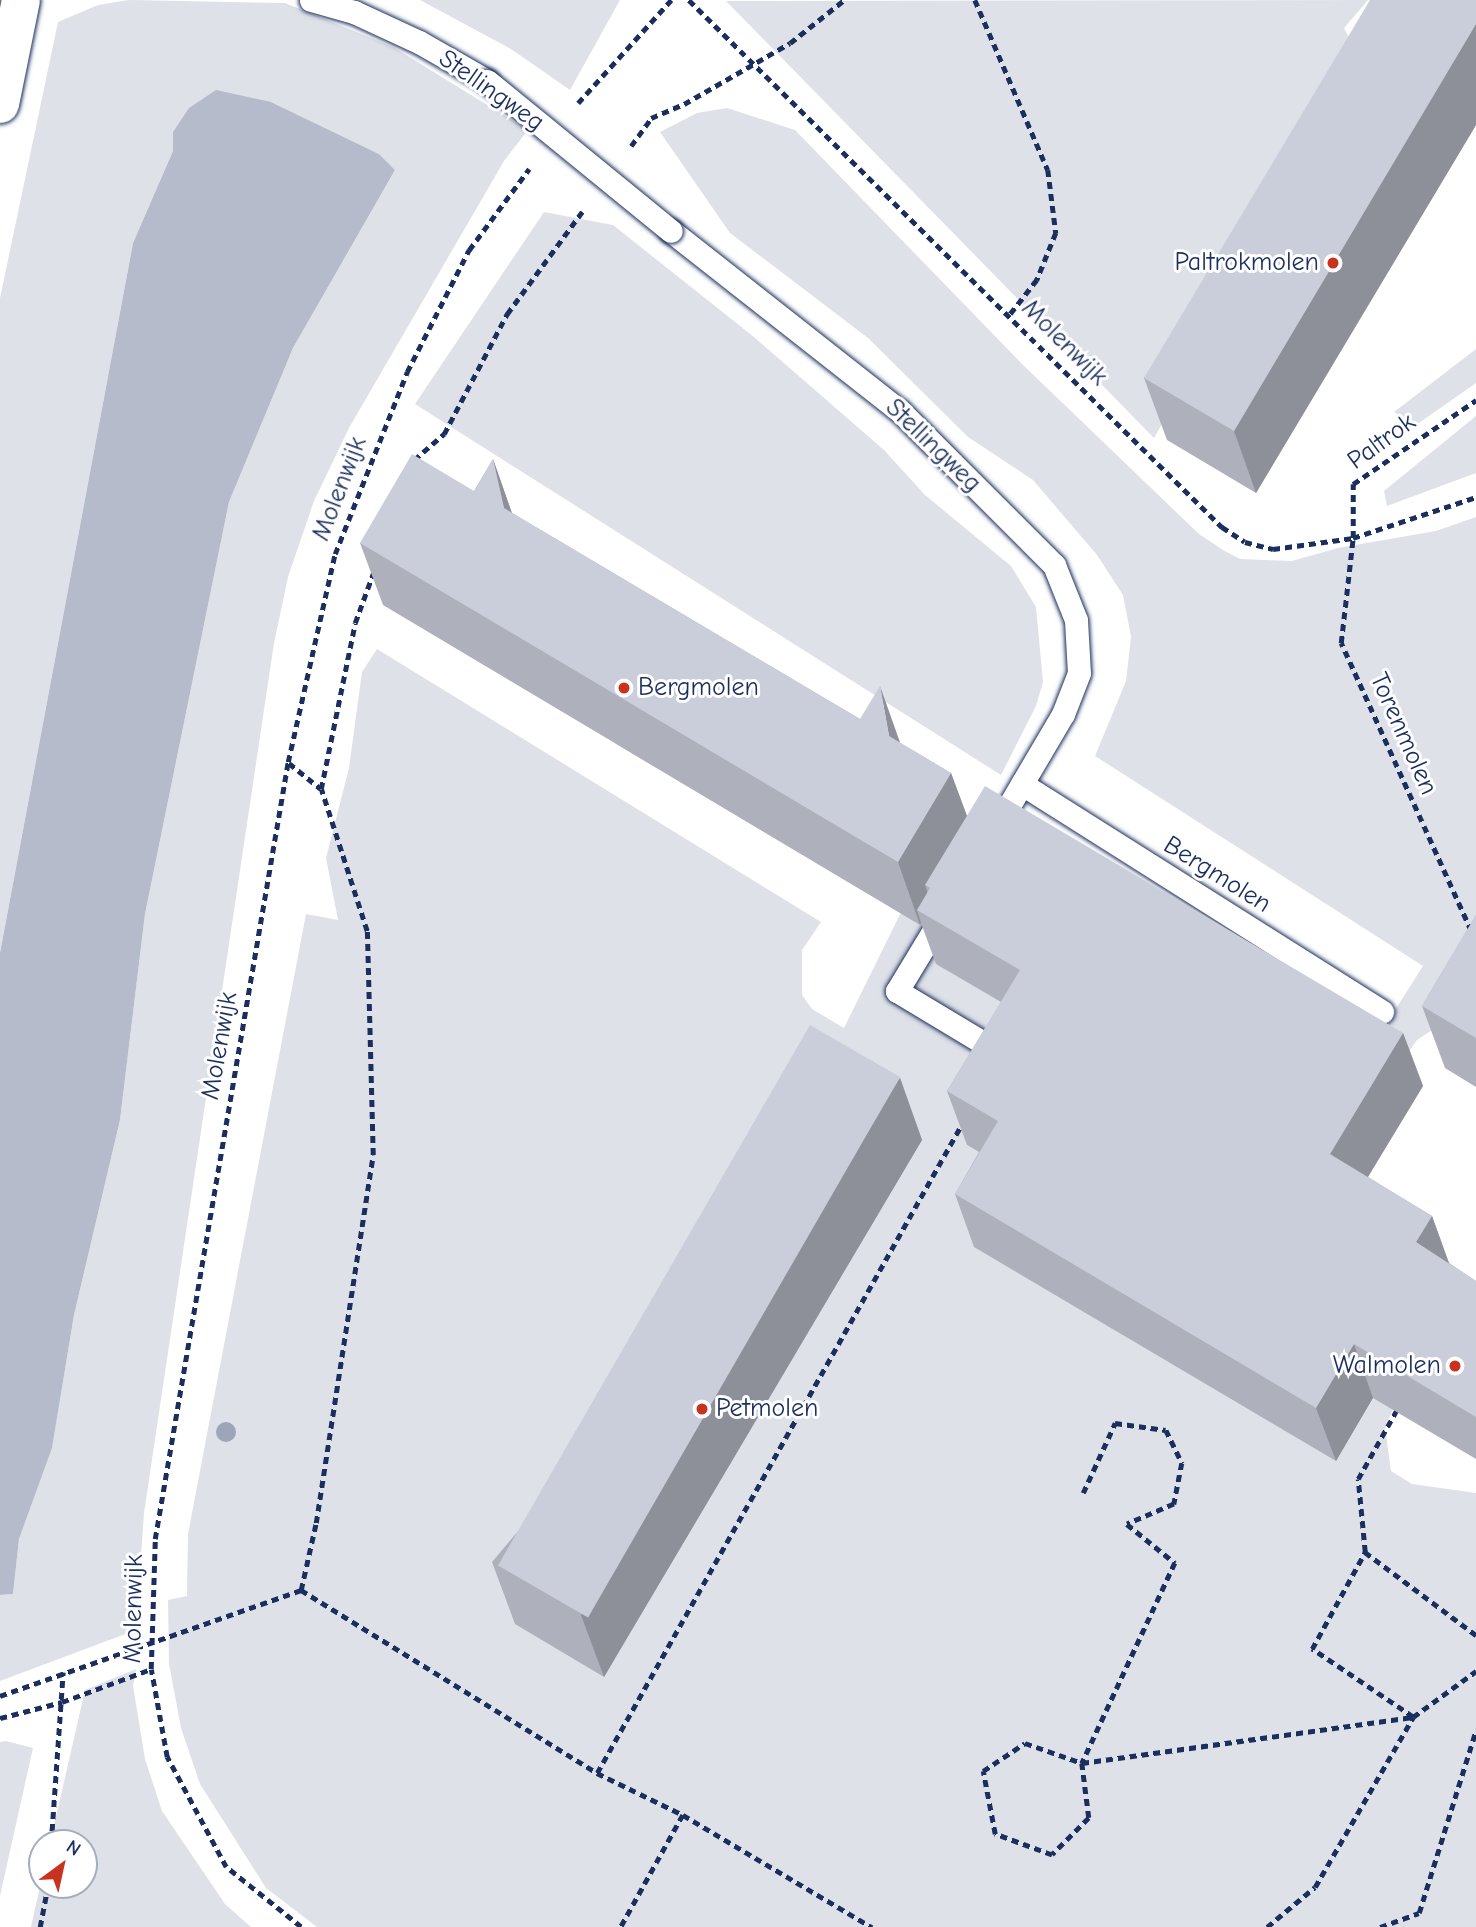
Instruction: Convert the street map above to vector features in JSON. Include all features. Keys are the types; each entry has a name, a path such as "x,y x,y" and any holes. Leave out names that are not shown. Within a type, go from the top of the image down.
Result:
{"street":[{"path":"0,104 21,0"}],"lane":[{"name":"Stellingweg","path":"311,0 354,12 419,42 487,81 671,231 900,411 1054,565 1076,620 1079,673 1063,713 988,841"},
{"name":"Bergmolen","path":"1022,784 1382,1012"},
{"path":"954,897 897,991 1002,1054"}],"path":[{"path":"580,99 671,0"},
{"name":"Molenwijk","path":"689,0 752,66 1222,527 1245,542 1273,549 1353,538 1476,497"},
{"path":"627,150 651,118 752,66 790,43 844,0"},
{"path":"975,0 1048,170 1056,233 1037,280 1009,316"},
{"name":"Molenwijk","path":"300,1927 226,1867 167,1757 151,1669 155,1539 288,762 335,554 407,372 469,250 528,170"},
{"path":"411,469 416,457 444,434 507,314 587,205"},
{"name":"Paltrok","path":"1353,538 1353,484 1476,400"},
{"name":"Torenmolen","path":"1353,538 1341,643 1474,939"},
{"path":"301,1590 316,1523 373,1155 367,931 321,789 355,623 378,559"},
{"path":"288,762 321,789"},
{"path":"597,1773 1002,1054"},
{"path":"1405,1395 1358,1479 1365,1552 1312,1649 1413,1717"},
{"path":"1083,1493 1115,1423 1166,1430 1182,1464 1174,1504 1127,1524 1175,1563 1082,1763 1089,1818 1052,1855 995,1834 983,1771 1025,1743 1082,1763 1413,1717"},
{"path":"1365,1552 1476,1635"},
{"path":"0,1696 151,1640 301,1590"},
{"path":"301,1590 597,1773 683,1815 872,1927"},
{"path":"0,1718 62,1702 151,1669"},
{"path":"1268,1927 1315,1887 1413,1717 1476,1671"},
{"path":"52,1829 63,1672"},
{"path":"1380,1927 1419,1913 1476,1730"},
{"path":"621,1927 683,1815"},
{"path":"40,1927 45,1899"}],"shaded area":[{"path":"129,0 285,3 393,47 528,130 504,161 349,428 314,501 288,577 274,643 144,1513 136,1630 0,1681 0,1595 13,1594 19,1539 52,1447 74,1315 120,1120 145,914 229,502 293,348 395,170 379,154 271,102 173,132 173,151 133,243 0,953 0,298 58,22 98,5"},
{"path":"420,0 620,0 570,90 511,49"},
{"path":"1368,0 1344,28 1364,67 1154,438 726,1"},
{"path":"727,108 795,130 1023,365 1199,534 1223,550 1240,559 1292,561 1338,548 1436,531 1476,517 1476,982 1435,1028 1417,1040 1397,1069 1369,1051 1423,966 1095,756 1126,681 1131,637 1123,595 1097,555 1033,480 968,437 868,338 730,233 660,132 697,113"},
{"path":"544,212 613,225 754,337 884,450 925,495 1011,566 1036,607 1043,682 1036,706 1001,775 415,404"},
{"path":"1476,349 1476,383 1416,425 1394,412"},
{"path":"1476,416 1476,473 1387,506 1384,491"},
{"path":"377,649 821,922 802,950 802,995 812,1009 844,1028 910,894 1039,1024 967,1145 1018,1174 1336,1461 1380,1387 1398,1397 1385,1428 1391,1471 1412,1484 1476,1493 1476,1927 317,1927 266,1888 200,1784 181,1728 169,1664 168,1600 187,1596 188,1534 306,914 338,920 326,858 349,768 362,672"},
{"path":"136,1669 133,1686 145,1759 162,1811 225,1904 251,1927 31,1927 37,1899 98,1899 98,1829 53,1829 85,1690"},
{"path":"0,1742 33,1748 0,1896"}],"water":[{"path":"216,90 271,102 379,154 395,170 293,348 229,502 145,914 120,1120 74,1315 52,1448 19,1539 13,1594 0,1595 0,953 133,243 173,151 173,132 189,108"}],"building":[{"path":"1370,0 1476,0 1476,24 1234,431 1144,378"},
{"path":"412,454 474,491 493,459 504,508 860,719 880,686 889,736 951,773 898,862 360,543"},
{"path":"985,786 1403,1033 1330,1154 1432,1216 1416,1242 1476,1281 1476,1417 1354,1344 1316,1408 955,1194 998,1121 947,1091 1020,970 917,910 930,888 925,885"},
{"path":"1476,915 1476,1038 1422,1006"},
{"path":"810,1025 900,1077 588,1617 498,1565"}],"place":[{"name":"Paltrokmolen","path":"1333,263"},
{"name":"Bergmolen","path":"624,688"},
{"name":"Walmolen","path":"1455,1366"},
{"name":"Petmolen","path":"702,1409"}]}
